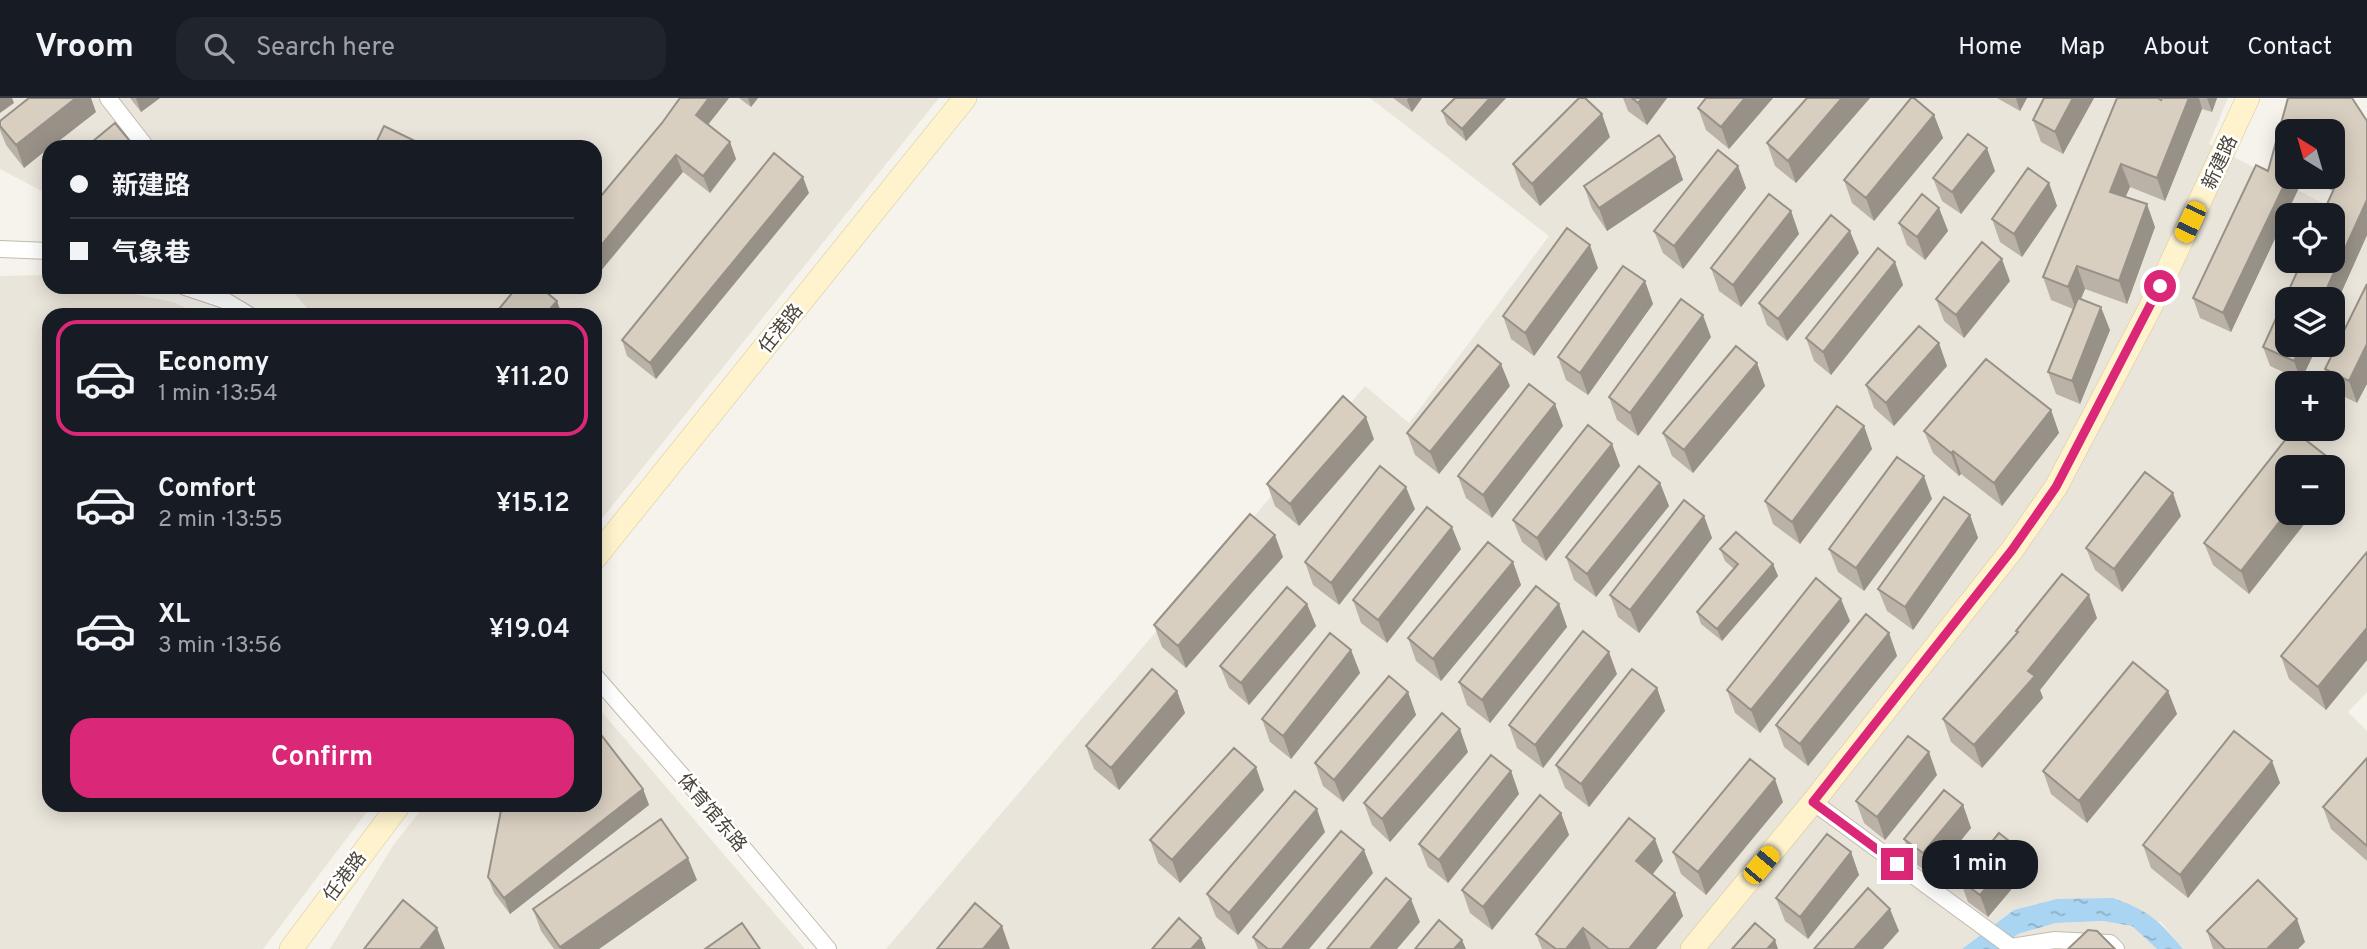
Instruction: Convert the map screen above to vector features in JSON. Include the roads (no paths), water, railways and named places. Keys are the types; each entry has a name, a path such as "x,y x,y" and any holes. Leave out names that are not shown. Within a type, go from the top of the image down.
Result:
{"street":[{"path":"108,98 141,140"},
{"name":"任港路","path":"602,549 965,98"},
{"name":"新建路","path":"1692,949 1813,802 2012,550 2056,487 2150,307 2248,98"},
{"path":"0,249 42,251"},
{"path":"226,294 241,308"},
{"name":"体育馆东路","path":"602,684 828,949"},
{"path":"1813,802 2011,947 2055,940 2110,943 2116,949"},
{"name":"任港路","path":"291,949 394,812"}],"water":[{"path":"2113,898 2136,907 2152,918 2183,949 2157,949 2132,926 2103,921 2056,923 2018,934 1999,949 1962,949 2014,910 2057,899"}]}
